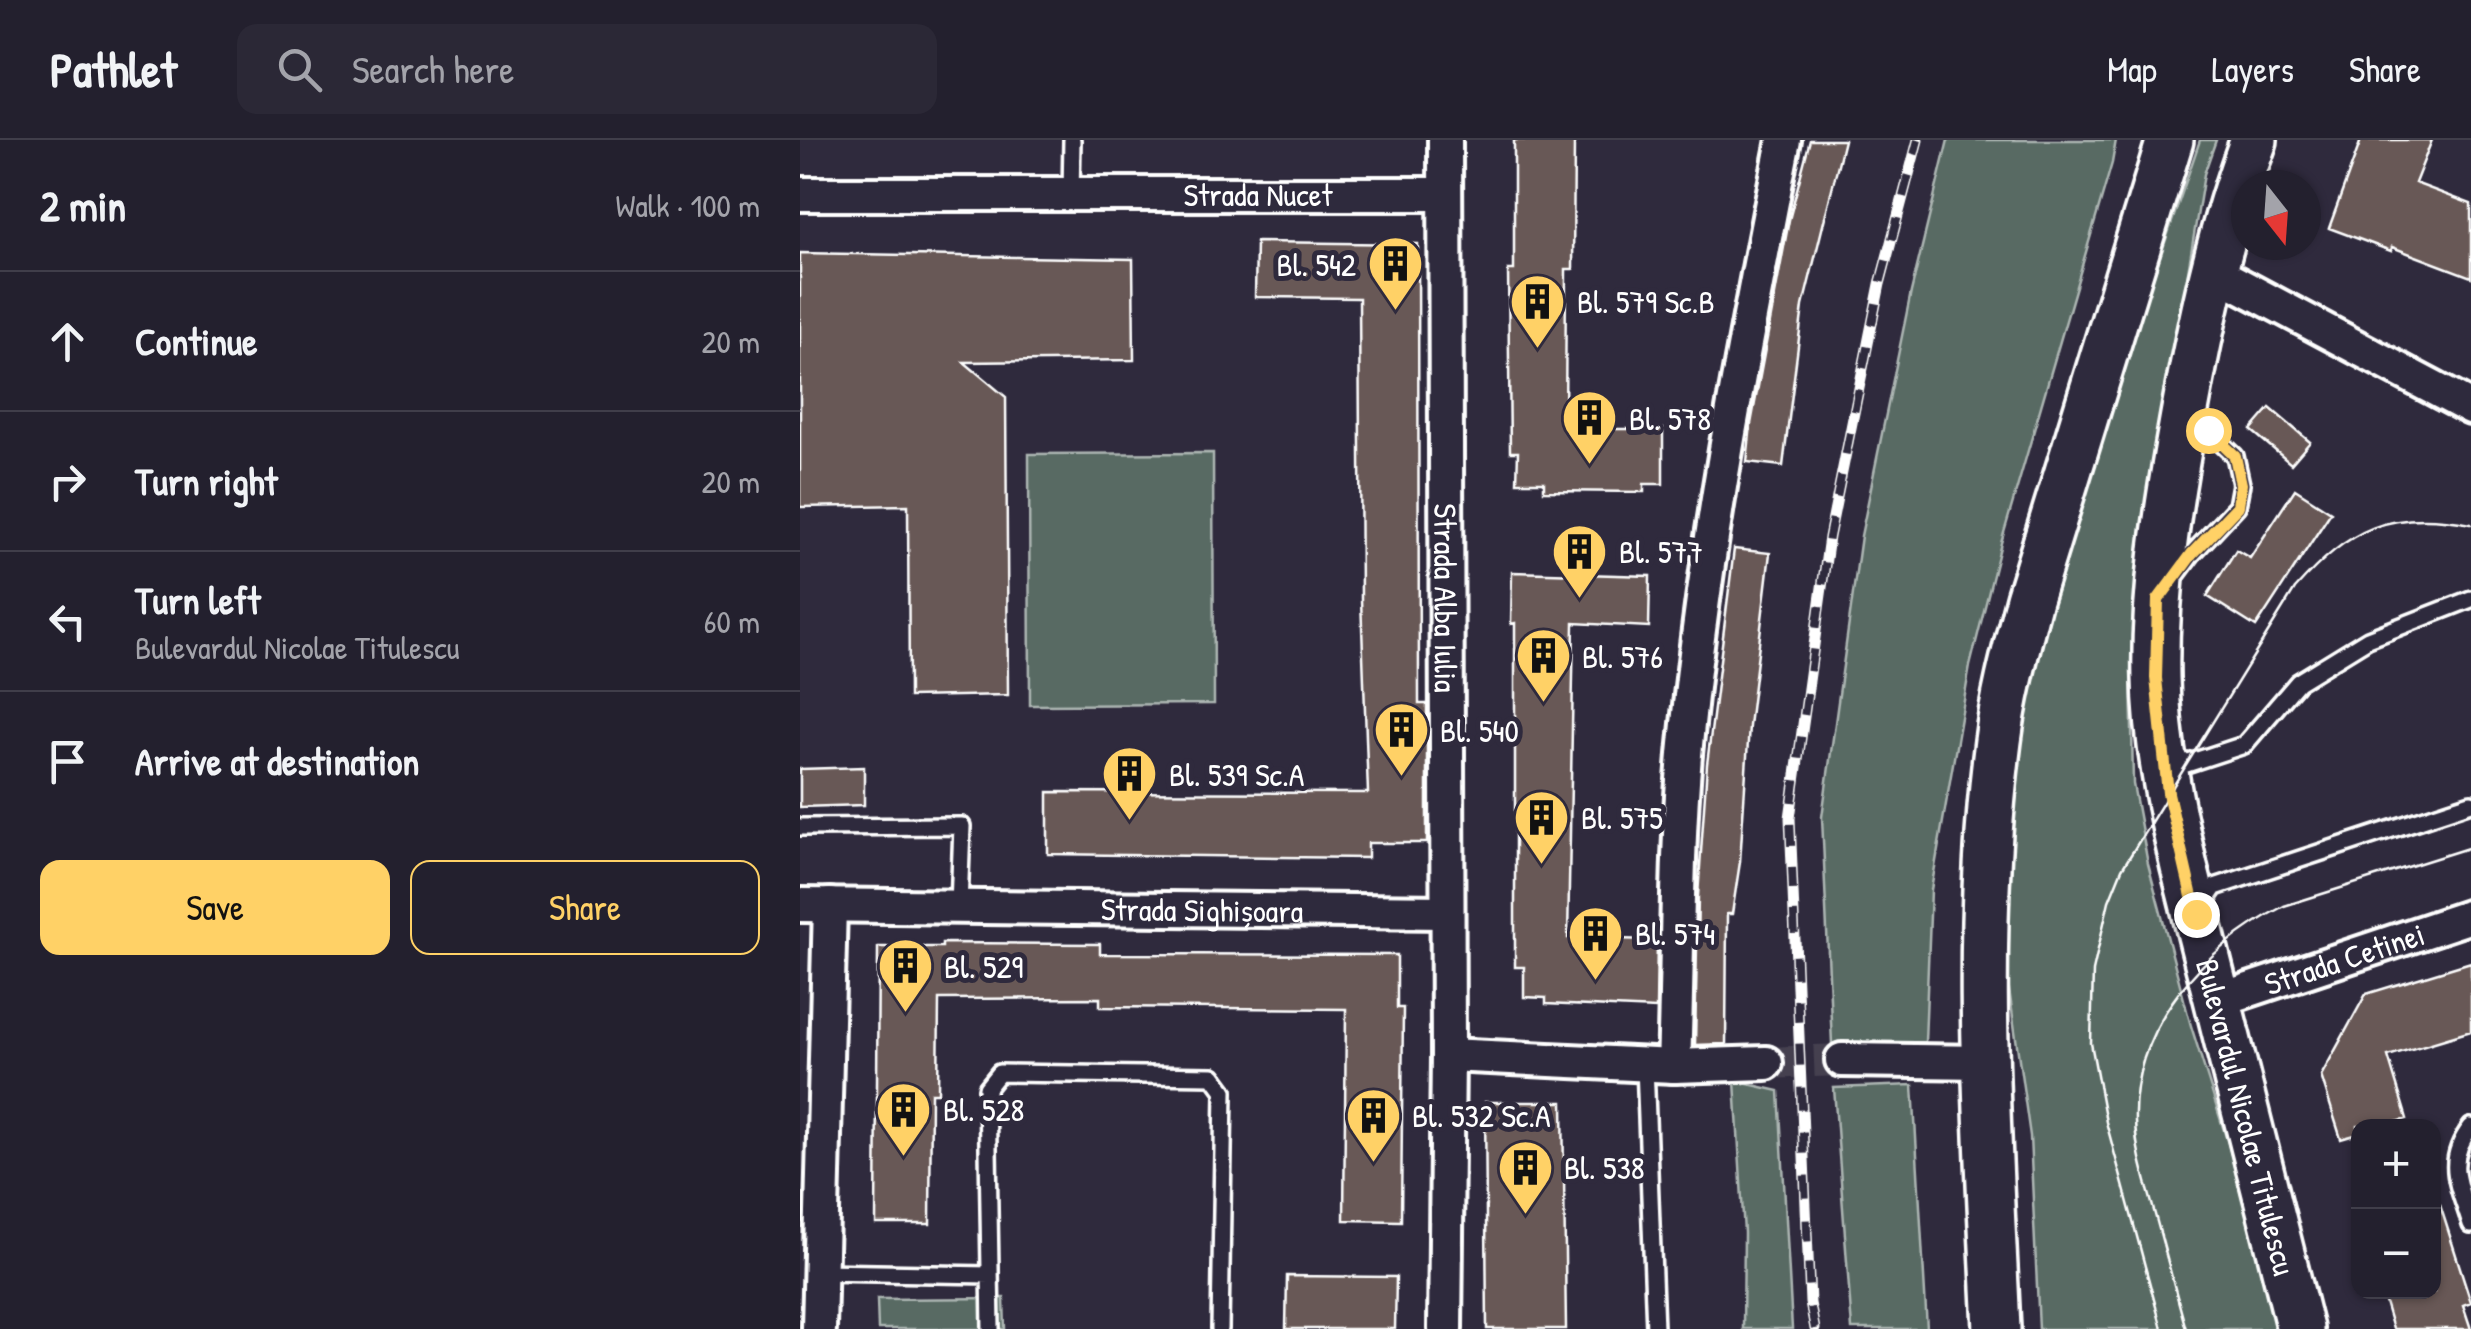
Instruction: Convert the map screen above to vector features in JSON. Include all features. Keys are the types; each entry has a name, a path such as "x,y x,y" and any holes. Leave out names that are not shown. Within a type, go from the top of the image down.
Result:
{"main road":[{"path":"1996,1329 1986,1062 1987,890 2004,700 2029,599 2170,140"},
{"name":"Bulevardul Nicolae Titulescu","path":"2254,140 2228,215 2185,410 2166,516 2156,678 2168,793 2300,1329"}],"street":[{"name":"Strada Alba Iulia","path":"1444,140 1448,1055 1445,1329"},
{"path":"1659,1066 1685,758 1706,568 1737,380 1784,140"},
{"name":"Strada Nucet","path":"800,194 1446,194"},
{"path":"2215,272 2471,408"},
{"path":"815,905 810,1272 819,1329"},
{"name":"Strada Sighișoara","path":"815,905 1447,912"},
{"name":"Strada Cetinei","path":"2219,1000 2471,916"},
{"path":"1448,1055 1659,1066 1766,1063"},
{"path":"1842,1060 1986,1062"}],"lane":[{"path":"1072,140 1072,195"},
{"path":"2158,600 2192,554 2238,506 2241,484 2235,456 2185,410"},
{"path":"2160,739 2186,764 2244,745 2298,682 2368,638 2471,599"},
{"path":"2196,914 2216,887 2471,803"},
{"path":"800,828 962,826 959,906"},
{"path":"1655,1329 1659,1066"},
{"path":"990,1329 987,1088 999,1072 1212,1076 1224,1091 1220,1329"},
{"path":"2471,1128 2455,1152 2456,1174 2471,1226"},
{"path":"810,1272 990,1275"}],"green space":[{"path":"1948,140 2116,140 2001,543 1970,666 1931,890 1925,1042 1832,1044 1822,817 1861,536 1911,292"},
{"path":"2200,140 2216,140 2204,174 2142,534 2131,671 2133,784 2148,864 2191,1026 2228,1143 2276,1329 2039,1329 2030,1136 2005,961 2011,788 2052,597 2122,368"},
{"path":"1213,453 1214,704 1030,705 1029,454"},
{"path":"1735,1081 1779,1091 1792,1329 1743,1329 1744,1233"},
{"path":"1913,1085 1927,1329 1852,1329 1834,1088"},
{"path":"1004,1298 1005,1329 878,1329 877,1299"}],"building":[{"path":"1514,140 1574,140 1573,269 1566,269 1565,429 1663,429 1663,484 1644,484 1644,492 1544,491 1544,482 1517,482 1518,452 1510,452 1508,270 1514,270"},
{"path":"1810,140 1844,140 1803,306 1783,466 1747,462 1789,220"},
{"path":"2361,140 2432,140 2415,183 2471,204 2471,277 2329,228"},
{"path":"1256,242 1418,244 1419,704 1427,704 1427,843 1368,843 1368,858 1048,854 1048,792 1368,793 1361,599 1359,298 1255,297"},
{"path":"800,253 1133,259 1134,360 964,362 1006,397 1008,695 909,697 908,505 800,507"},
{"path":"2270,408 2310,442 2291,464 2251,430"},
{"path":"2295,489 2331,512 2256,627 2207,596 2236,550 2250,558"},
{"path":"1734,549 1770,553 1749,726 1740,862 1732,914 1727,914 1726,1044 1695,1045 1698,896 1707,764"},
{"path":"1512,572 1650,576 1649,627 1574,623 1568,938 1657,940 1656,1009 1546,1004 1546,998 1524,997 1524,967 1515,967"},
{"path":"864,767 864,805 800,807 800,769"},
{"path":"942,943 1100,944 1100,954 1397,955 1397,1008 1403,1008 1401,1221 1344,1220 1346,1009 1100,1007 1100,998 939,999 938,1093 931,1093 930,1224 876,1224 878,947 942,947"},
{"path":"2471,962 2471,1031 2388,1056 2407,1119 2351,1119 2351,1136 2341,1139 2321,1076 2366,994"},
{"name":"Bl. 538","path":"1485,1102 1563,1102 1566,1329 1487,1329"},
{"path":"2441,1208 2471,1302 2463,1305 2471,1329 2393,1329 2384,1299 2441,1299"},
{"path":"1287,1276 1396,1277 1395,1329 1286,1329"}],"tunnel":[{"path":"1766,1063 1842,1060"}],"tram line":[{"path":"2162,1329 2106,1122 2091,1043 2093,971 2109,901 2122,869 2295,589 2315,568 2353,537 2394,521 2471,524"},
{"path":"2186,1329 2136,1133 2137,1086 2160,1022 2201,967 2227,943 2284,906 2471,847"}],"railway":[{"path":"1815,1329 1810,1303 1790,818 1829,537 1880,284 1918,140"}],"place":[{"name":"Bl. 542","path":"1395,313"},
{"name":"Bl. 579 Sc.B","path":"1538,350"},
{"name":"Bl. 578","path":"1590,467"},
{"name":"Bl. 577","path":"1580,600"},
{"name":"Bl. 576","path":"1543,705"},
{"name":"Bl. 540","path":"1401,779"},
{"name":"Bl. 539 Sc.A","path":"1130,823"},
{"name":"Bl. 575","path":"1542,866"},
{"name":"Bl. 574","path":"1596,982"},
{"name":"Bl. 529","path":"905,1015"},
{"name":"Bl. 528","path":"904,1158"},
{"name":"Bl. 532 Sc.A","path":"1373,1164"},
{"name":"Bl. 538","path":"1525,1216"}],"route":[{"path":"2196,914 2168,793 2156,678 2158,600 2192,554 2238,506 2241,484 2235,456 2208,430"}]}
